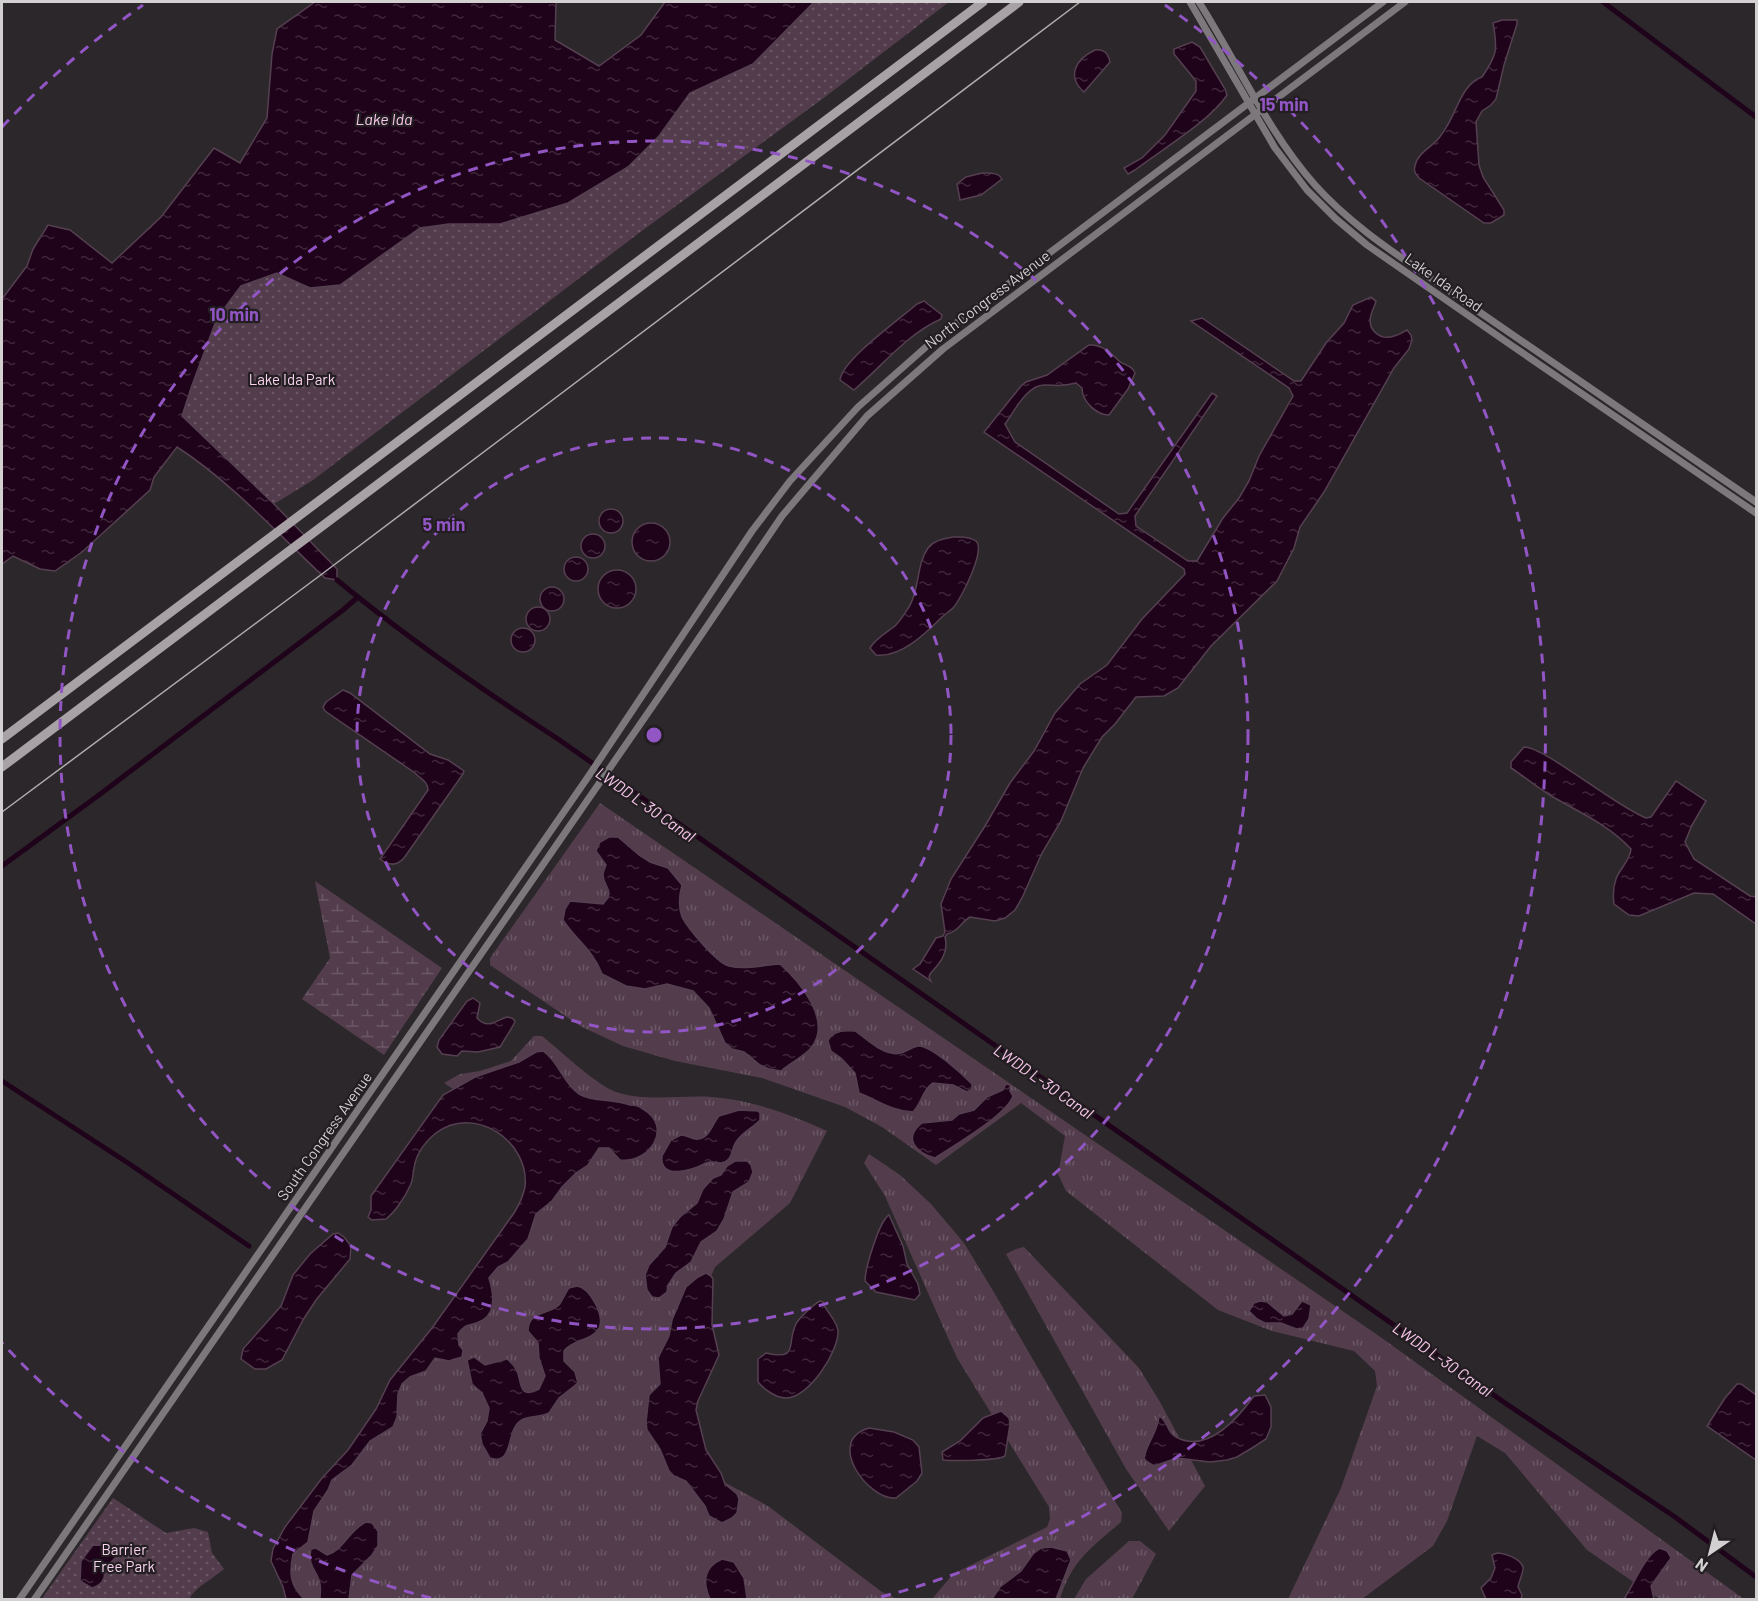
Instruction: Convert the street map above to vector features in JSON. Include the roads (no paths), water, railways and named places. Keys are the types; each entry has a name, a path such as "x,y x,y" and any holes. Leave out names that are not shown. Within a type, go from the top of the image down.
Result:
{"highway":[{"path":"2,739 983,2"},
{"path":"2,767 1019,2"}],"main road":[{"name":"Lake Ida Road","path":"1190,2 1285,162 1336,219 1367,245 1756,513"},
{"name":"Lake Ida Road","path":"1199,2 1283,143 1327,197 1359,227 1756,502"},
{"name":"North Congress Avenue","path":"649,685 756,525 790,481 858,407 935,339 1383,2"},
{"name":"North Congress Avenue","path":"661,694 764,540 801,491 867,416 943,349 1405,2"},
{"path":"1336,219 1345,220 1359,227"},
{"path":"1461,310 1478,311"},
{"path":"935,339 943,349"},
{"name":"South Congress Avenue","path":"19,1599 588,777 649,685"},
{"name":"South Congress Avenue","path":"34,1599 661,694"},
{"path":"75,1519 85,1526"}],"water":[{"name":"Lake Ida","path":"315,2 556,2 555,40 599,66 641,35 665,2 814,2 753,64 690,93 659,136 628,167 568,203 500,224 449,224 420,228 340,285 310,288 277,273 241,286 217,318 182,416 274,504 337,569 337,580 325,578 235,492 177,447 154,477 150,490 82,552 55,571 40,569 13,556 2,564 2,299 27,266 33,249 48,225 70,230 112,263 161,217 214,148 240,163 267,118 272,54 277,29"},
{"path":"1502,20 1517,20 1517,24 1496,99 1482,111 1476,122 1479,165 1483,177 1504,210 1504,215 1491,223 1484,223 1419,178 1414,168 1419,157 1444,130 1465,91 1475,80 1482,77 1487,69 1495,52 1496,40 1493,23"},
{"path":"1192,42 1200,47 1227,95 1197,125 1128,174 1124,168 1142,158 1165,135 1196,91 1196,81 1174,54 1174,49"},
{"path":"1095,50 1105,52 1110,62 1084,92 1075,80 1076,68 1083,58"},
{"path":"982,173 996,174 1002,179 981,195 960,200 957,184 966,177"},
{"path":"1371,297 1376,301 1370,320 1373,330 1380,336 1389,337 1407,330 1412,340 1409,349 1394,368 1324,492 1300,527 1294,548 1277,581 1211,646 1178,688 1164,696 1136,697 1102,737 1083,768 1061,821 1042,853 1015,910 1005,918 995,921 970,917 947,934 945,953 930,974 931,981 913,969 920,964 936,938 943,936 945,932 941,904 951,879 1010,783 1034,751 1055,713 1080,684 1107,665 1142,619 1185,574 1184,569 984,432 1026,382 1047,375 1089,345 1106,350 1132,368 1135,373 1128,389 1109,415 1099,413 1091,406 1084,398 1082,388 1076,383 1044,385 1032,389 1027,394 1005,424 1015,442 1119,514 1127,513 1212,393 1217,396 1135,516 1136,526 1188,561 1197,561 1249,481 1259,456 1293,396 1289,388 1191,321 1202,318 1294,381 1301,381 1326,343 1344,323 1353,305"},
{"path":"924,301 942,315 941,319 917,333 854,390 840,380 850,362 861,351 917,304"},
{"path":"611,509 620,512 623,521 620,530 611,533 602,530 599,521 602,512"},
{"path":"651,523 658,524 664,529 669,535 669,549 664,555 658,560 651,561 644,560 638,555 633,549 632,542 633,535 638,529 644,524"},
{"path":"593,534 602,537 605,546 602,555 593,558 584,555 581,546 584,537"},
{"path":"953,537 971,538 978,546 978,554 971,575 957,603 921,637 904,649 895,653 876,655 870,648 872,644 897,624 909,607 928,548 936,542"},
{"path":"576,557 585,560 588,569 585,578 576,581 567,578 564,569 567,560"},
{"path":"617,570 624,571 630,576 635,582 635,596 630,602 624,607 617,608 610,607 604,602 599,596 598,589 599,582 604,576 610,571"},
{"path":"552,587 561,590 564,599 561,608 552,611 543,608 540,599 543,590"},
{"path":"538,607 547,610 550,619 547,628 538,631 529,628 526,619 529,610"},
{"path":"523,628 532,631 535,640 532,649 523,652 514,649 511,640 514,631"},
{"path":"343,690 430,754 448,760 464,771 404,858 396,864 380,859 428,787 415,773 325,711 323,707 326,702"},
{"path":"1524,747 1548,757 1646,818 1651,817 1676,781 1706,801 1685,842 1694,859 1750,896 1756,897 1756,924 1713,894 1694,893 1639,916 1629,915 1614,904 1615,882 1631,849 1604,827 1548,794 1511,768 1511,762"},
{"path":"609,837 618,837 650,862 668,868 682,885 679,901 682,917 696,937 717,959 735,967 780,964 788,972 804,991 816,1014 817,1037 809,1050 781,1071 769,1069 744,1052 732,1049 725,1043 709,1008 693,991 667,984 645,989 626,986 602,974 590,952 563,920 565,909 570,901 603,904 609,896 603,875 606,865 596,851 600,842"},
{"path":"473,998 480,1003 477,1018 481,1022 488,1024 507,1017 515,1021 514,1024 500,1047 478,1052 462,1051 457,1056 442,1054 437,1047 439,1040 467,1001"},
{"path":"855,1031 886,1052 902,1053 918,1046 931,1050 968,1080 972,1084 972,1089 967,1092 953,1085 933,1083 926,1089 913,1112 891,1107 859,1093 855,1073 831,1051 828,1041 836,1033"},
{"path":"543,1051 569,1084 584,1097 635,1105 643,1109 657,1125 654,1143 640,1156 631,1160 620,1160 609,1148 599,1148 588,1165 576,1173 552,1201 536,1214 528,1239 508,1262 498,1267 489,1278 493,1300 487,1316 479,1322 464,1327 458,1334 459,1345 463,1350 462,1357 449,1361 435,1358 426,1371 410,1377 402,1384 398,1394 397,1417 393,1427 370,1441 352,1465 332,1480 314,1511 308,1542 293,1554 291,1568 293,1584 304,1599 286,1599 271,1561 273,1549 285,1527 322,1478 348,1450 376,1409 390,1380 432,1328 514,1213 525,1187 524,1170 519,1155 497,1132 482,1125 467,1123 451,1125 428,1140 415,1163 412,1182 408,1190 386,1219 372,1220 368,1217 371,1210 371,1196 443,1095 475,1077"},
{"path":"1006,1084 1010,1085 1013,1096 1009,1104 966,1138 935,1158 923,1153 914,1145 913,1135 922,1123 952,1120 959,1114 974,1110 987,1097 1003,1090"},
{"path":"739,1110 758,1111 760,1120 738,1139 728,1160 723,1163 709,1162 679,1172 666,1169 662,1156 671,1140 681,1135 700,1139 707,1135 719,1116"},
{"path":"735,1161 747,1161 751,1165 753,1172 749,1182 733,1192 724,1219 717,1231 701,1242 691,1262 676,1273 668,1285 667,1292 659,1298 652,1297 647,1290 645,1275 649,1265 665,1247 672,1227 697,1203 703,1189 713,1178 721,1175 727,1166"},
{"path":"889,1215 903,1246 907,1264 918,1284 920,1294 915,1300 876,1292 865,1281 877,1235"},
{"path":"338,1233 351,1246 350,1259 316,1300 282,1360 266,1369 255,1369 241,1359 243,1349 281,1306 293,1275 310,1254 333,1234"},
{"path":"706,1273 713,1279 712,1325 719,1355 696,1410 706,1450 721,1473 725,1484 737,1494 739,1499 737,1513 722,1523 709,1516 705,1506 686,1481 669,1471 660,1449 647,1430 646,1422 649,1395 660,1384 658,1358 669,1336 672,1320 686,1287"},
{"path":"577,1286 591,1297 600,1317 599,1328 596,1332 572,1344 564,1351 564,1361 575,1372 578,1383 559,1398 549,1413 520,1421 503,1457 490,1458 482,1444 480,1434 487,1421 489,1408 482,1393 472,1384 467,1360 474,1357 485,1365 507,1359 517,1371 524,1391 532,1392 539,1389 545,1376 539,1358 538,1343 528,1331 529,1325 535,1317 559,1305 569,1288"},
{"path":"820,1301 823,1302 834,1320 838,1331 834,1350 828,1361 813,1382 795,1396 782,1398 767,1391 758,1382 758,1359 766,1353 784,1355 788,1352 796,1324"},
{"path":"1302,1301 1311,1305 1309,1319 1303,1328 1296,1329 1281,1323 1265,1323 1249,1311 1254,1303 1267,1302 1284,1316 1292,1314"},
{"path":"1737,1384 1741,1384 1756,1395 1756,1460 1707,1426"},
{"path":"1265,1395 1271,1407 1271,1427 1266,1439 1237,1457 1210,1462 1177,1458 1154,1466 1144,1458 1157,1427 1159,1416 1176,1437 1188,1441 1199,1441 1221,1431 1254,1396"},
{"path":"1001,1411 1009,1418 1010,1424 1005,1456 985,1460 943,1460 942,1452 960,1441 983,1418"},
{"path":"869,1428 894,1432 913,1440 919,1447 922,1473 917,1481 896,1498 885,1496 864,1481 851,1457 850,1445 856,1435"},
{"path":"366,1522 372,1523 378,1531 378,1546 352,1575 349,1599 320,1599 319,1580 310,1560 311,1549 316,1548 327,1555 333,1553"},
{"path":"93,1545 129,1546 130,1550 129,1553 115,1558 104,1570 102,1581 92,1588 80,1581 81,1561"},
{"path":"1051,1547 1067,1551 1071,1560 1056,1599 992,1599 1000,1587 1021,1571 1033,1554 1041,1548"},
{"path":"1660,1548 1667,1551 1671,1558 1651,1586 1654,1599 1624,1599 1645,1563"},
{"path":"1497,1553 1508,1555 1523,1567 1518,1587 1522,1595 1521,1599 1486,1599 1481,1588 1491,1578 1495,1568 1492,1555"},
{"path":"722,1559 734,1562 744,1578 747,1599 710,1599 706,1587 706,1576 711,1566"}],"waterway":[{"path":"1603,2 1756,117"},
{"name":"LWDD L-30 Canal","path":"337,580 445,662 1508,1405 1675,1517 1756,1577"},
{"path":"2,866 99,795 358,597"},
{"path":"2,1081 131,1165 249,1246"}],"railway":[{"path":"2,812 318,577 1080,2"}],"park label":[{"name":"Lake Ida Park","path":"292,379"},
{"name":"Barrier Free Park","path":"124,1558"}]}
